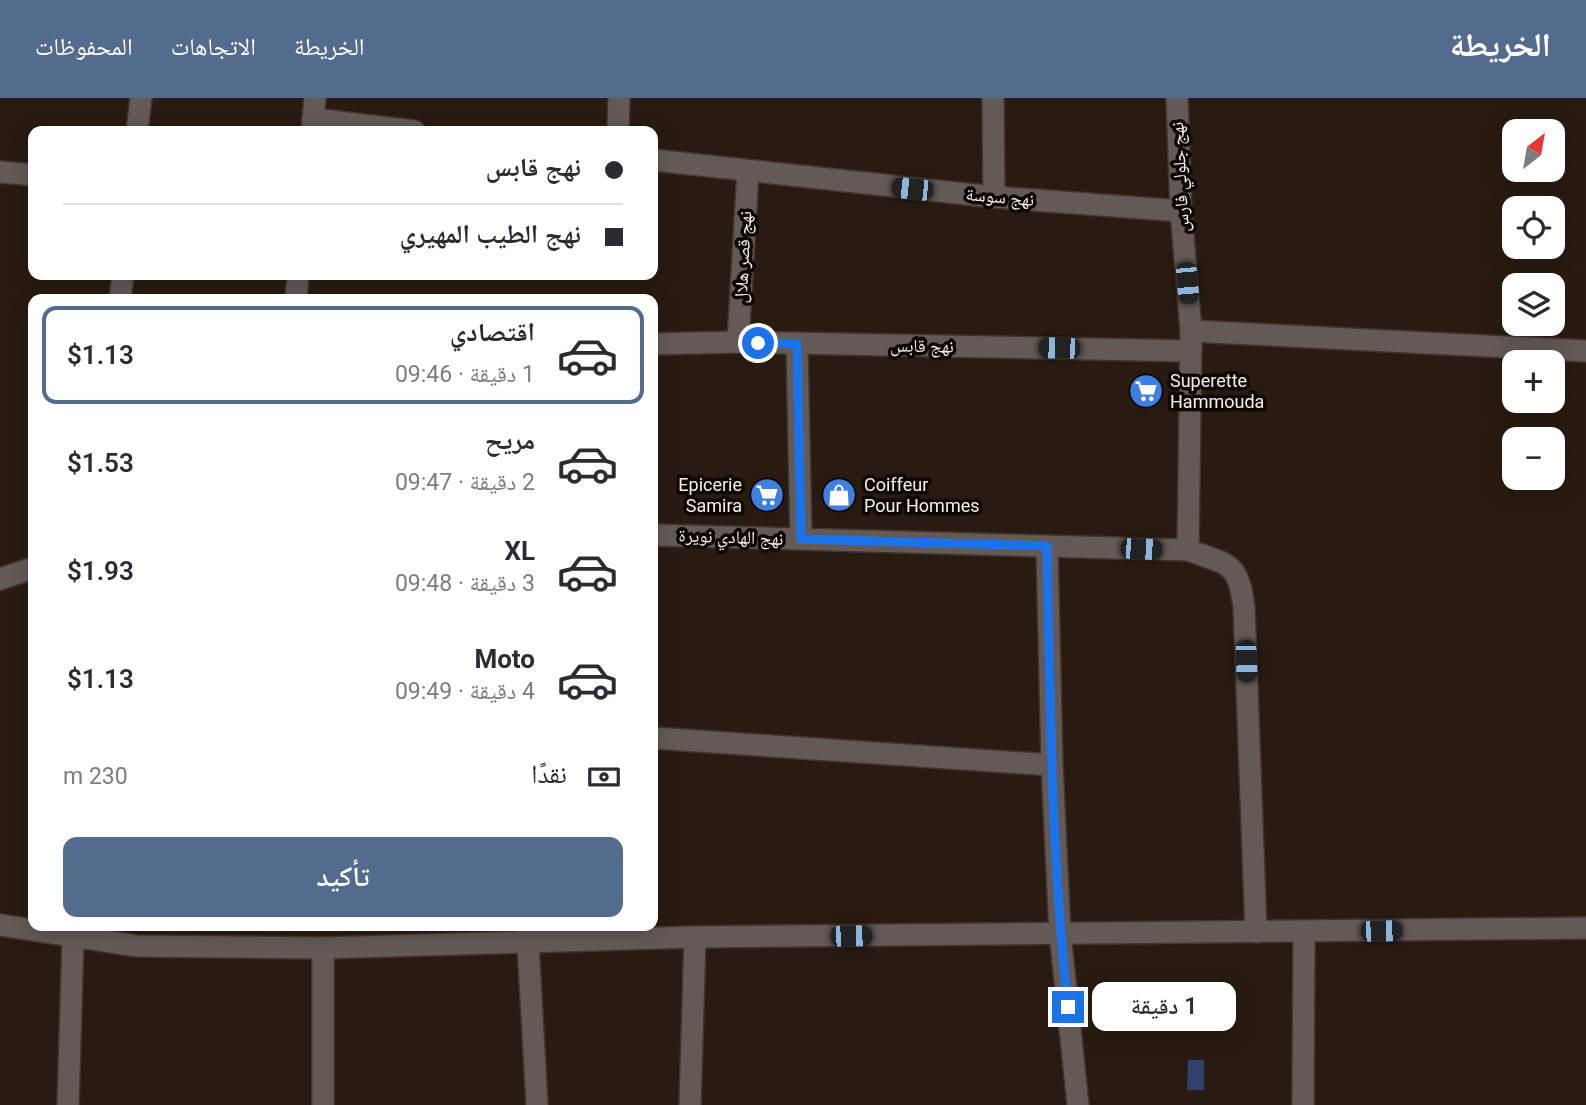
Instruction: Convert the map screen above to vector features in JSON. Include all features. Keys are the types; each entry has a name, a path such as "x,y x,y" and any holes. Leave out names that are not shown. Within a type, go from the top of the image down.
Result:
{"street":[{"path":"138,126 141,98"},
{"path":"618,126 619,98"},
{"path":"993,98 994,197"},
{"name":"نهج جلولي فارس","path":"1177,98 1181,211 1191,341 1188,550"},
{"path":"313,116 380,126"},
{"name":"نهج سوسة","path":"658,161 994,197 1181,211"},
{"name":"نهج قصر هلال","path":"738,342 748,171"},
{"path":"0,172 28,174"},
{"name":"نهج قابس","path":"658,344 1191,341 1586,351"},
{"path":"797,344 801,539"},
{"name":"نهج الهادي نويرة","path":"658,535 1188,550 1230,565 1240,580 1244,607 1256,932"},
{"path":"1047,546 1052,765 1060,933 1078,1105"},
{"path":"0,579 28,570"},
{"path":"658,738 1052,765"},
{"path":"0,925 28,928"},
{"path":"68,1105 75,932 137,946 323,948 527,933 695,937 1586,928"},
{"path":"1303,1105 1304,932"},
{"path":"527,933 537,1105"},
{"path":"690,1105 695,937"},
{"path":"323,948 323,1105"}],"water":[{"path":"1188,1060 1204,1060 1204,1090 1187,1090"}],"place":[{"name":"Superette Hammouda","path":"1146,391"},
{"name":"Epicerie Samira","path":"767,495"},
{"name":"Coiffeur Pour Hommes","path":"839,495"}],"route":[{"path":"758,343 797,344 801,539 1047,546 1052,765 1060,933 1068,1007"}]}
